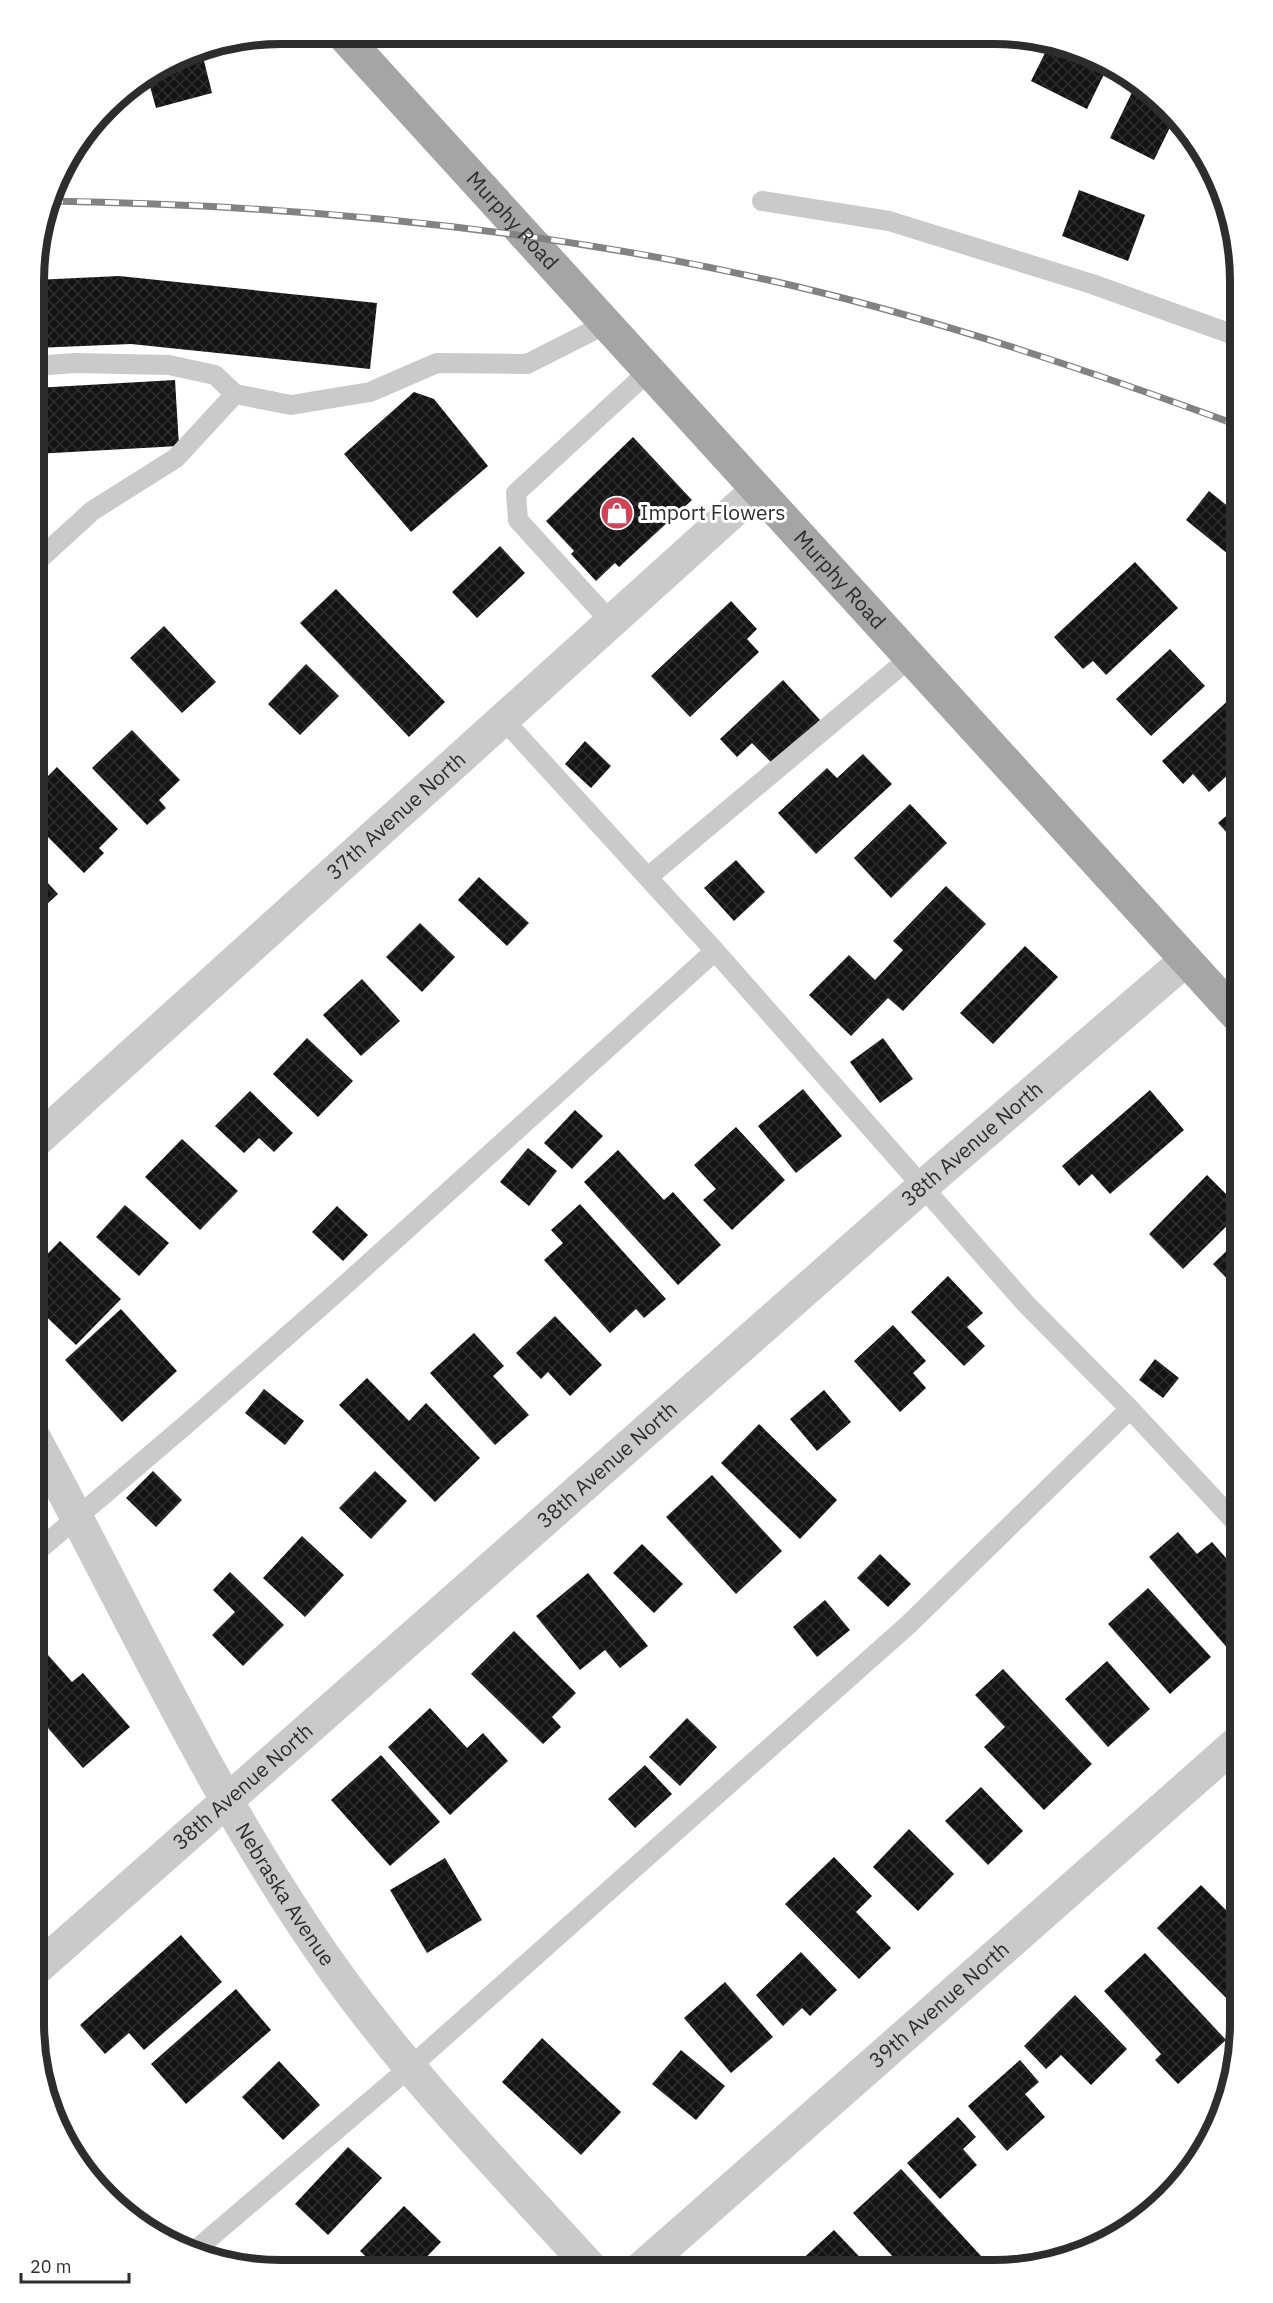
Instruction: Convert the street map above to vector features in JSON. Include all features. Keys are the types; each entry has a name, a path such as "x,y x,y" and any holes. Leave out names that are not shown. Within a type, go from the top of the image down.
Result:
{"main road":[{"name":"Murphy Road","path":"352,44 1230,1008"}],"street":[{"name":"37th Avenue North","path":"44,1134 757,490"},
{"name":"38th Avenue North","path":"44,1962 922,1187 1186,960"},
{"name":"Nebraska Avenue","path":"44,1455 226,1803 337,1974 409,2068 583,2259"},
{"name":"39th Avenue North","path":"651,2259 1230,1749"}],"lane":[{"path":"762,201 889,221 1092,284 1230,332"},
{"path":"44,365 75,363 169,364 215,375 235,394 291,405 370,392 437,363 526,364 606,324"},
{"path":"611,622 518,520 516,493 650,371"},
{"path":"44,555 92,511 176,458 235,394"},
{"path":"648,877 911,657"},
{"path":"503,719 715,951 1026,1304 1130,1409 1230,1516"},
{"path":"44,1545 336,1293 715,951"},
{"path":"201,2246 409,2068 908,1625 1130,1409"}],"building":[{"path":"1046,50 1069,56 1105,72 1087,109 1031,81"},
{"path":"203,56 212,93 156,108 149,83"},
{"path":"1133,90 1171,124 1154,160 1110,138"},
{"path":"1079,190 1145,215 1128,261 1062,236"},
{"path":"119,276 377,303 370,369 131,344 44,348 44,280"},
{"path":"175,380 179,446 44,454 44,387"},
{"path":"414,392 434,399 488,466 411,532 344,454"},
{"name":"Import Flowers","path":"633,437 692,500 619,567 615,563 596,581 571,554 574,551 546,521"},
{"path":"1209,491 1230,508 1230,552 1228,554 1186,520"},
{"path":"500,546 525,573 477,618 452,592"},
{"path":"1135,562 1178,608 1106,675 1093,661 1083,669 1054,637"},
{"path":"336,589 445,702 409,737 300,623"},
{"path":"731,601 757,629 747,639 759,652 690,717 651,676"},
{"path":"164,626 216,682 182,713 130,658"},
{"path":"1170,649 1205,686 1151,736 1116,699"},
{"path":"306,664 339,696 300,735 268,704"},
{"path":"783,680 820,720 772,763 752,743 737,757 720,739"},
{"path":"1230,699 1230,773 1209,792 1193,774 1183,784 1162,761"},
{"path":"132,730 180,780 159,800 166,808 147,825 92,768"},
{"path":"585,741 611,766 591,788 565,764"},
{"path":"863,754 892,784 816,854 778,813 827,768 837,778"},
{"path":"57,767 118,829 99,848 104,853 84,873 44,833 44,780"},
{"path":"910,804 947,843 891,898 854,858"},
{"path":"1230,813 1230,836 1218,823"},
{"path":"736,860 765,892 734,921 704,888"},
{"path":"479,877 529,923 507,946 458,900"},
{"path":"44,879 58,894 44,907"},
{"path":"946,886 986,924 903,1011 888,998 851,1036 809,995 849,955 875,980 903,950 893,941"},
{"path":"420,923 455,957 422,992 386,957"},
{"path":"1025,946 1058,977 993,1044 960,1013"},
{"path":"362,979 400,1021 361,1056 323,1015"},
{"path":"307,1038 353,1081 318,1117 273,1074"},
{"path":"883,1038 913,1079 880,1103 850,1062"},
{"path":"803,1089 842,1136 796,1173 758,1126"},
{"path":"1150,1090 1184,1130 1110,1194 1092,1174 1079,1186 1062,1166"},
{"path":"250,1091 293,1133 274,1152 259,1138 244,1153 215,1126"},
{"path":"575,1110 603,1136 572,1169 544,1143"},
{"path":"736,1127 785,1180 732,1230 703,1200 716,1189 694,1165"},
{"path":"182,1139 238,1191 200,1230 145,1177"},
{"path":"528,1148 557,1171 529,1206 500,1182"},
{"path":"618,1150 664,1200 673,1192 721,1245 678,1285 584,1182"},
{"path":"1207,1175 1230,1198 1230,1223 1183,1269 1149,1234"},
{"path":"580,1204 666,1299 644,1318 636,1309 610,1333 544,1260 563,1243 551,1230"},
{"path":"125,1205 169,1243 139,1276 96,1237"},
{"path":"337,1206 368,1235 343,1261 312,1232"},
{"path":"60,1241 121,1299 76,1345 44,1315 44,1258"},
{"path":"1230,1248 1230,1282 1213,1264"},
{"path":"948,1276 983,1313 967,1327 985,1346 964,1366 911,1312"},
{"path":"121,1309 177,1371 122,1422 65,1360"},
{"path":"555,1316 602,1365 570,1396 548,1372 541,1379 516,1353"},
{"path":"893,1325 926,1361 913,1373 926,1388 900,1412 854,1361"},
{"path":"474,1333 504,1366 493,1376 529,1415 495,1445 430,1373"},
{"path":"1155,1359 1179,1378 1163,1398 1139,1380"},
{"path":"367,1378 409,1421 426,1403 480,1458 435,1502 339,1405"},
{"path":"264,1389 304,1421 285,1445 245,1413"},
{"path":"824,1390 851,1422 817,1451 790,1419"},
{"path":"759,1424 837,1500 800,1539 721,1463"},
{"path":"153,1471 182,1500 156,1527 126,1498"},
{"path":"375,1471 407,1501 371,1539 339,1508"},
{"path":"712,1475 782,1551 736,1594 666,1517"},
{"path":"1178,1532 1197,1554 1212,1542 1230,1563 1230,1649 1229,1650 1149,1557"},
{"path":"302,1536 344,1575 305,1617 263,1578"},
{"path":"642,1544 683,1584 654,1613 613,1573"},
{"path":"880,1554 911,1584 888,1607 857,1578"},
{"path":"230,1572 284,1625 243,1666 212,1635 235,1612 213,1590"},
{"path":"588,1573 648,1646 620,1668 605,1650 580,1670 536,1616"},
{"path":"1148,1588 1211,1657 1170,1694 1108,1624"},
{"path":"825,1600 850,1630 817,1657 793,1627"},
{"path":"514,1631 576,1693 552,1717 561,1727 543,1744 471,1674"},
{"path":"44,1650 72,1682 83,1673 130,1727 83,1768 44,1724"},
{"path":"1107,1661 1150,1709 1108,1747 1065,1699"},
{"path":"1003,1669 1092,1764 1044,1810 984,1747 1005,1727 975,1695"},
{"path":"430,1708 467,1748 483,1733 508,1761 450,1815 388,1747"},
{"path":"687,1718 717,1747 680,1786 649,1757"},
{"path":"381,1755 440,1822 390,1866 331,1800"},
{"path":"645,1765 672,1794 635,1828 608,1799"},
{"path":"981,1787 1023,1831 988,1865 945,1821"},
{"path":"909,1829 954,1874 918,1911 873,1867"},
{"path":"834,1857 872,1896 856,1912 891,1948 859,1979 785,1904"},
{"path":"445,1858 482,1920 427,1953 390,1890"},
{"path":"1201,1885 1230,1914 1230,2002 1157,1928"},
{"path":"181,1935 222,1982 144,2050 129,2033 105,2054 80,2025"},
{"path":"801,1952 837,1990 810,2016 802,2008 783,2026 756,1995"},
{"path":"1145,1953 1226,2040 1178,2084 1155,2060 1161,2054 1104,1991"},
{"path":"725,1982 773,2037 731,2073 684,2018"},
{"path":"236,1989 271,2030 186,2104 151,2064"},
{"path":"1075,1995 1127,2049 1091,2085 1061,2055 1046,2069 1024,2046"},
{"path":"542,2038 621,2112 581,2155 502,2082"},
{"path":"681,2050 725,2086 696,2120 652,2084"},
{"path":"1020,2060 1039,2082 1025,2094 1045,2117 1007,2151 968,2106"},
{"path":"279,2061 320,2105 283,2140 242,2097"},
{"path":"958,2117 976,2137 963,2149 977,2165 940,2199 907,2163"},
{"path":"348,2147 382,2178 328,2235 295,2204"},
{"path":"901,2169 981,2256 978,2259 895,2259 853,2213"},
{"path":"404,2206 441,2242 425,2259 368,2259 360,2251"},
{"path":"834,2230 862,2259 802,2259"}],"railway":[{"path":"57,201 236,208 422,223 607,248 699,265 847,299 961,331 1129,386 1230,422"}],"place":[{"name":"Import Flowers","path":"617,513"}]}
